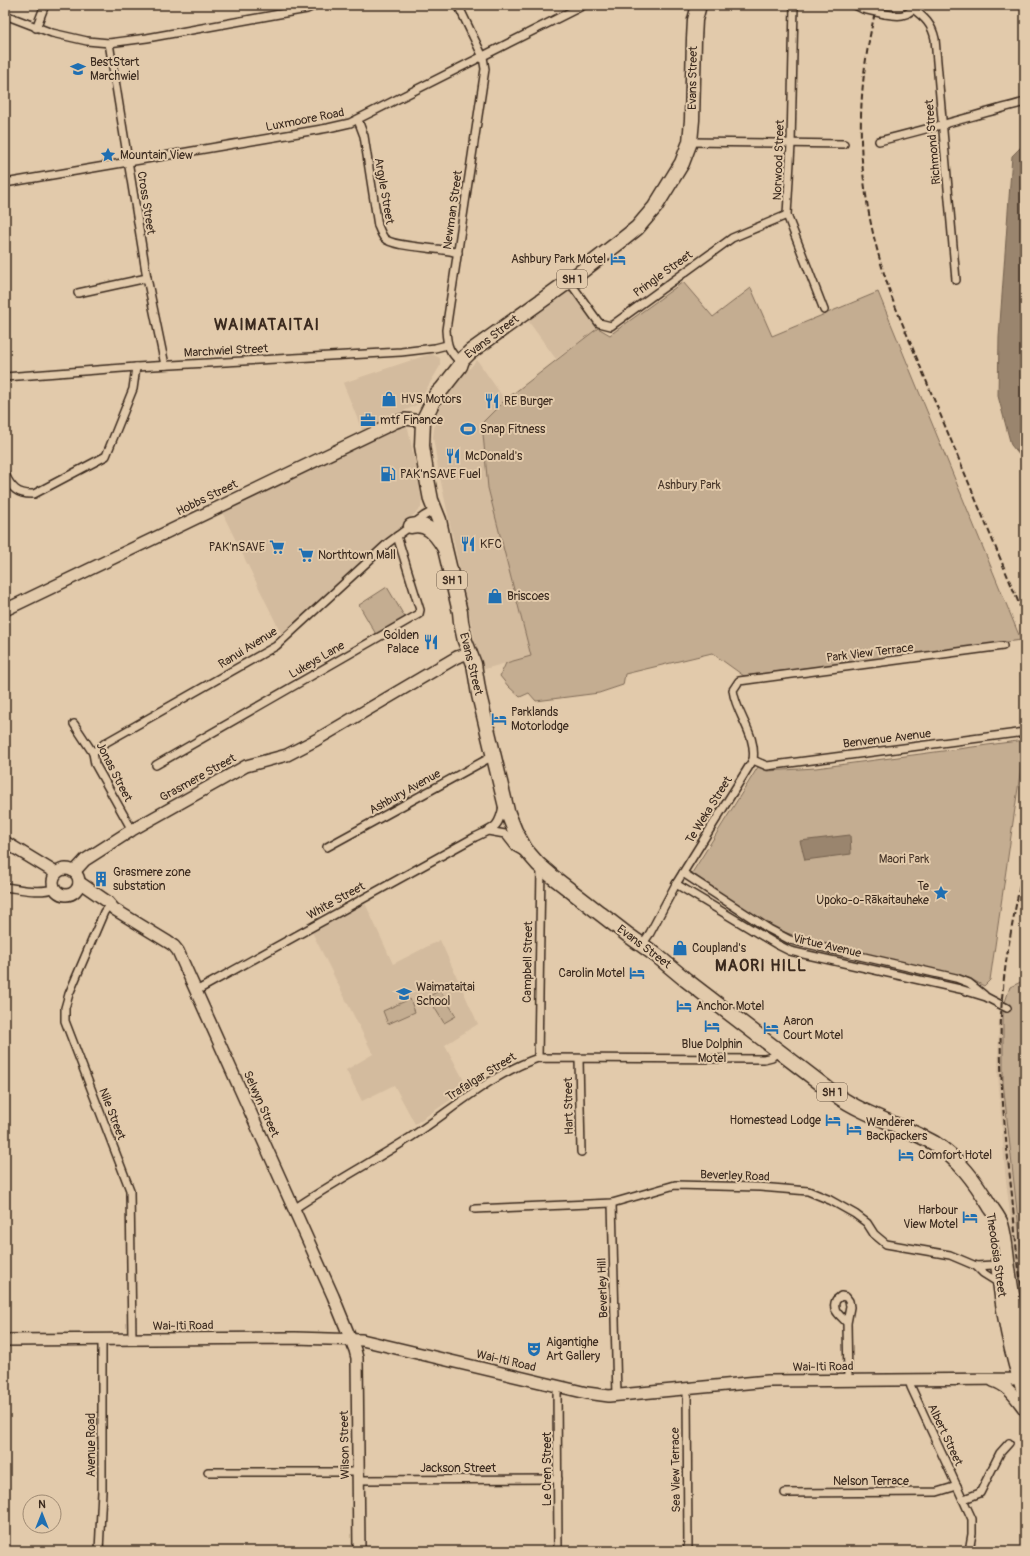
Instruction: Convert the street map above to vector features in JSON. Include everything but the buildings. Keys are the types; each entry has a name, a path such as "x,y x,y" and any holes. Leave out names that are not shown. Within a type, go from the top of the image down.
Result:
{"highway":[{"name":"Evans Street","path":"699,5 695,20 690,142 686,156 679,170 655,207 645,220 626,237 569,281 482,343 462,360 442,389 436,395 423,421 422,453 428,486 439,520 461,622 474,664 479,695 493,756 504,800 515,831 522,845 541,867 778,1051 853,1106 932,1142 941,1148 970,1176 988,1203"},
{"path":"410,526 417,525 428,527 437,536 445,549"},
{"name":"Theodosia Street","path":"988,1203 996,1237 1000,1283 1007,1330 1022,1378 1025,1394"},
{"name":"Theodosia Street","path":"988,1203 1000,1222 1003,1233 1009,1275 1025,1359"}],"street":[{"path":"36,28 44,5"},
{"path":"5,15 36,28 73,38 108,43 147,38 307,9 316,5"},
{"path":"458,5 483,57"},
{"name":"Luxmoore Road","path":"5,183 328,128 358,120 584,5"},
{"name":"Norwood Street","path":"794,5 791,144 787,215 824,310"},
{"path":"855,5 863,9 901,16 906,14 914,7"},
{"name":"Richmond Street","path":"914,7 925,18 934,33 956,280"},
{"name":"Cross Street","path":"108,43 129,161 147,278 165,365"},
{"name":"Newman Street","path":"447,345 446,330 485,69 483,57"},
{"path":"879,141 1025,102"},
{"name":"Argyle Street","path":"358,120 364,136 378,226 384,238 394,243 449,250 458,253"},
{"path":"690,142 844,144"},
{"name":"Pringle Street","path":"569,281 599,323 611,326 732,238 787,215"},
{"path":"78,293 147,278"},
{"path":"447,345 451,353 461,363"},
{"name":"Marchwiel Street","path":"5,377 165,365 401,352 447,345"},
{"path":"5,474 11,486 16,490 26,494 34,494 106,456 133,389 136,367"},
{"name":"Hobbs Street","path":"5,610 390,424 405,419 423,421"},
{"name":"Ranui Avenue","path":"93,753 104,743 276,646 397,536 424,516 435,510"},
{"name":"Lukeys Lane","path":"156,765 419,614 420,610 397,536"},
{"name":"Park View Terrace","path":"753,760 754,751 751,736 734,700 733,690 739,681 1003,646"},
{"name":"Grasmere Street","path":"76,881 85,860 132,830 246,766 287,754 316,740 457,657 470,653"},
{"name":"Jonas Street","path":"74,724 93,753 95,764 132,830"},
{"name":"Benvenue Avenue","path":"753,760 767,766 1025,732"},
{"name":"Ashbury Avenue","path":"327,847 493,756"},
{"name":"Te Weka Street","path":"642,945 676,884 753,760"},
{"name":"White Street","path":"196,991 475,836 488,831 498,824 501,818 504,800"},
{"path":"488,831 505,834 516,848 532,857"},
{"path":"5,842 56,873"},
{"name":"Campbell Street","path":"538,1058 541,867"},
{"path":"67,869 76,881 74,892 65,895 61,894 55,888 53,880 56,873 67,869"},
{"name":"Virtue Avenue","path":"683,873 769,929 790,940 956,978 969,983 986,997"},
{"name":"Selwyn Street","path":"76,881 110,908 174,946 181,957 294,1209 350,1339"},
{"name":"Virtue Avenue","path":"676,884 790,951 960,989 986,997 1007,1008"},
{"path":"5,888 47,891 55,888"},
{"name":"Nile Street","path":"110,908 104,912 69,994 64,1008 64,1021 130,1190 132,1339"},
{"name":"Trafalgar Street","path":"294,1209 411,1137 479,1089 523,1063 538,1058 764,1059 772,1057 778,1051"},
{"name":"Hart Street","path":"579,1059 581,1152"},
{"name":"Beverley Road","path":"475,1209 612,1203 675,1185 760,1187 808,1191 830,1200 855,1214 867,1223 874,1234 886,1244 950,1255 976,1266 983,1273 1000,1283"},
{"name":"Beverley Hill","path":"612,1203 617,1396"},
{"path":"976,1266 993,1265 998,1259"},
{"path":"847,1323 848,1380"},
{"name":"Wai-Iti Road","path":"5,1340 350,1339 367,1341 598,1395 617,1396 768,1381 1022,1378"},
{"name":"Wilson Street","path":"350,1339 357,1358 359,1551"},
{"name":"Avenue Road","path":"99,1551 102,1472 102,1340"},
{"path":"988,1379 1002,1384 1012,1392 1025,1410"},
{"name":"Albert Street","path":"909,1380 911,1388 972,1519 973,1526 969,1551"},
{"name":"Le Cren Street","path":"557,1386 558,1551"},
{"name":"Sea View Terrace","path":"687,1389 688,1551"},
{"path":"964,1499 980,1493 1000,1453 1010,1443"},
{"name":"Jackson Street","path":"208,1472 558,1479"},
{"name":"Nelson Terrace","path":"785,1493 937,1492 957,1486"}],"shaded area":[{"path":"1025,143 1025,462 1011,445 998,396 999,337 1012,156"},
{"path":"568,287 598,328 556,359 526,318"},
{"path":"430,354 440,358 440,366 417,405 362,430 343,383"},
{"path":"477,360 505,400 482,423 488,488 531,656 481,670 438,468 433,437 436,415 443,402 452,388"},
{"path":"402,425 408,428 422,498 421,508 282,635 221,510"},
{"path":"850,835 851,854 805,860 800,841"},
{"name":"Waimataitai School","path":"365,903 393,964 440,940 478,1024 445,1045 468,1088 415,1124 394,1085 362,1101 346,1070 373,1054 312,932"},
{"path":"999,1011 1003,1012 1003,1082 1025,1285 1025,1317 1018,1281 1005,1172 998,1074"}],"green space":[{"name":"Ashbury Park","path":"683,282 713,317 751,288 772,336 878,292 1021,640 744,676 712,653 625,674 623,685 599,693 536,701 529,693 520,697 508,686 500,676 506,663 531,656 488,488 482,423 505,400 598,328 610,335"},
{"path":"387,587 406,619 377,636 359,605"},
{"name":"Maori Park","path":"1025,740 990,980 984,986 969,978 808,940 781,931 763,922 692,873 758,767 767,771 816,768"},
{"path":"1025,981 1025,1285 1003,1082 1003,1012 1010,987"},
{"path":"440,990 456,1016 444,1023 428,997"},
{"path":"410,999 415,1012 388,1024 383,1011"}],"railway":[{"path":"877,5 867,52 861,123 863,171 868,209 874,236 893,301 1025,618"},
{"path":"1025,860 1004,976 1001,1016 1002,1083 1005,1128 1018,1263 1025,1303"}],"place":[{"name":"BestStart Marchwiel","path":"78,69"},
{"name":"Mountain View","path":"108,155"},
{"name":"Ashbury Park Motel","path":"618,259"},
{"name":"HVS Motors","path":"389,399"},
{"name":"RE Burger","path":"492,401"},
{"name":"mtf Finance","path":"368,420"},
{"name":"Snap Fitness","path":"468,429"},
{"name":"McDonald's","path":"453,456"},
{"name":"PAK'nSAVE Fuel","path":"388,474"},
{"name":"KFC","path":"468,544"},
{"name":"PAK'nSAVE","path":"277,547"},
{"name":"Northtown Mall","path":"306,555"},
{"name":"Briscoes","path":"495,596"},
{"name":"Golden Palace","path":"431,642"},
{"name":"Parklands Motorlodge","path":"499,719"},
{"name":"Grasmere zone substation","path":"101,879"},
{"name":"Te Upoko-o-Rākaitauheke","path":"941,893"},
{"name":"Coupland's","path":"680,948"},
{"name":"Carolin Motel","path":"637,973"},
{"name":"Waimataitai School","path":"404,994"},
{"name":"Anchor Motel","path":"684,1006"},
{"name":"Blue Dolphin Motel","path":"712,1026"},
{"name":"Aaron Court Motel","path":"771,1028"},
{"name":"Homestead Lodge","path":"833,1120"},
{"name":"Wanderer Backpackers","path":"854,1129"},
{"name":"Comfort Hotel","path":"906,1155"},
{"name":"Harbour View Motel","path":"970,1217"},
{"name":"Aigantighe Art Gallery","path":"534,1349"}],"district":[{"name":"WAIMATAITAI","path":"267,325"},
{"name":"MAORI HILL","path":"761,966"}]}
